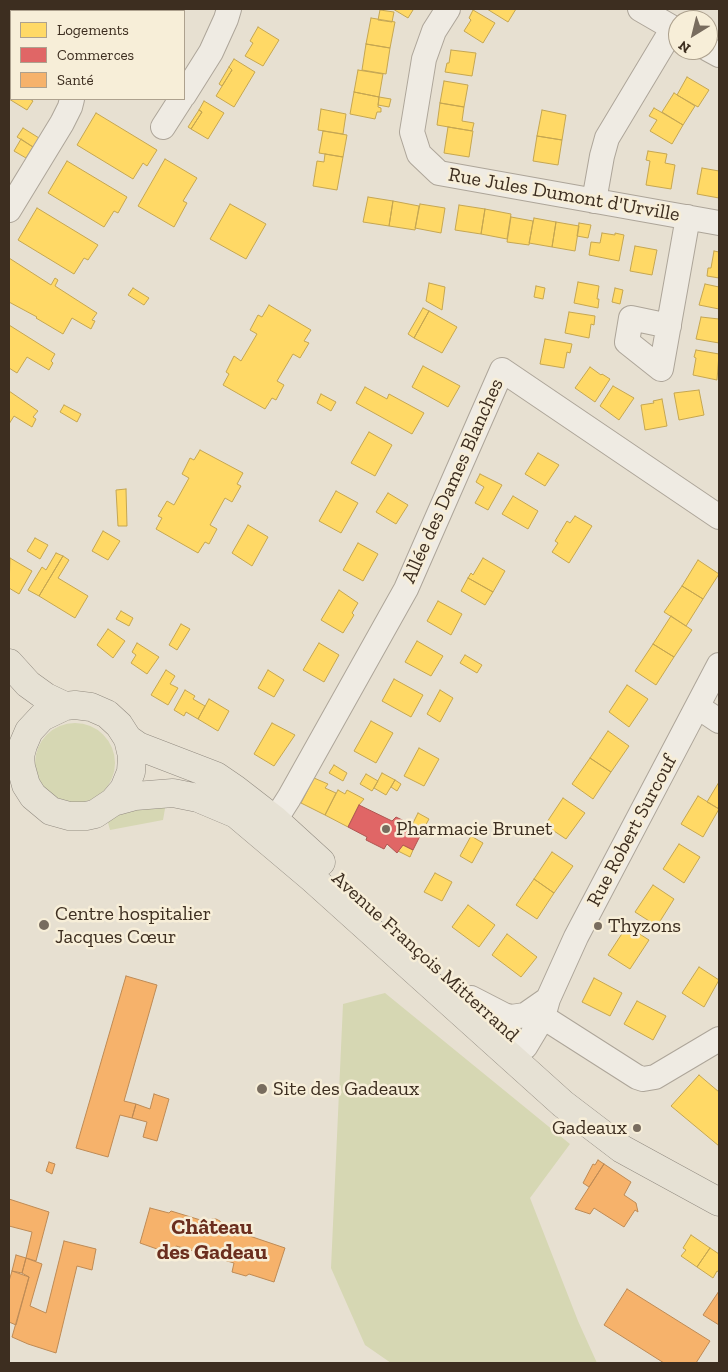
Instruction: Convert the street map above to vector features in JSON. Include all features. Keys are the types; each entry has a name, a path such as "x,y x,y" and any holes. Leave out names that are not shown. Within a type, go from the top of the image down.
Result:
{"main road":[{"path":"9,663 28,684 46,697 65,706 91,707 107,714 119,725 128,739 132,756 131,772 124,789 113,802 95,814 69,816 51,811 33,796 26,785 20,756 9,731"},
{"path":"20,756 29,731 42,717 65,706"},
{"name":"Avenue François Mitterrand","path":"128,739 138,746 216,776 275,820 471,998 513,1047"},
{"name":"Avenue François Mitterrand","path":"113,802 136,796 173,793 198,798 236,814 513,1047 649,1144 715,1199"}],"street":[{"path":"185,93 211,52 226,19 228,9"},
{"name":"Rue Jules Dumont d'Urville","path":"448,9 434,31 424,58 412,132 419,154 439,173 719,223"},
{"path":"640,9 668,25"},
{"path":"594,200 607,138 668,40"},
{"path":"9,210 62,123 72,100"},
{"path":"163,127 180,100"},
{"path":"669,326 688,217"},
{"name":"Allée des Dames Blanches","path":"275,820 406,589 502,370 719,517"},
{"name":"Rue Robert Surcouf","path":"513,1047 545,1008 583,923 719,665"},
{"path":"698,707 719,721"},
{"path":"471,998 510,1017 545,1008 636,1077 644,1079 655,1077 719,1038"}],"green space":[{"path":"75,723 90,726 103,735 112,748 115,763 112,778 103,791 90,800 75,803 60,800 47,791 38,778 35,763 38,748 47,735 60,726"},
{"path":"166,803 163,820 110,830 107,819 127,808"},
{"path":"385,993 570,1144 530,1198 578,1321 597,1363 391,1363 365,1345 331,1268 343,1004"}],"building: Logements":[{"path":"66,9 70,10 32,10"},
{"path":"393,9 410,9 413,10 408,18"},
{"path":"487,9 516,9 508,22"},
{"path":"380,10 394,12 392,22 378,20"},
{"path":"473,10 495,23 483,43 464,31 471,20 469,18"},
{"path":"371,18 395,22 390,48 366,44"},
{"path":"258,27 279,40 263,66 245,56 253,43 250,41"},
{"path":"366,44 390,48 386,74 362,70"},
{"path":"451,50 476,53 472,76 445,72"},
{"path":"234,59 255,72 234,107 216,96 232,70 229,67"},
{"path":"229,67 232,70 222,86 219,84"},
{"path":"358,70 383,74 379,97 354,92"},
{"path":"687,77 709,90 698,107 677,95"},
{"path":"444,81 468,85 464,107 440,103"},
{"path":"354,92 379,97 378,107 381,108 381,112 377,112 375,119 350,114"},
{"path":"674,93 695,106 683,125 662,112"},
{"path":"379,97 391,99 389,107 378,105"},
{"path":"11,100 32,100 33,101 27,110"},
{"path":"204,101 224,113 208,139 191,129 202,112 199,110"},
{"path":"440,103 464,107 462,121 474,123 472,131 437,125"},
{"path":"654,108 683,125 672,144 650,131 657,120 649,116"},
{"path":"321,109 346,114 343,134 318,130"},
{"path":"199,110 202,112 191,129 188,127"},
{"path":"542,110 566,115 562,140 537,136"},
{"path":"96,113 157,150 147,166 143,163 133,179 77,145"},
{"path":"448,127 473,131 469,157 444,153"},
{"path":"23,128 39,138 33,147 17,137"},
{"path":"323,131 347,135 343,157 319,153"},
{"path":"537,136 562,140 558,165 533,161"},
{"path":"21,139 33,147 26,158 14,151"},
{"path":"648,151 667,154 665,163 675,165 671,189 646,185 650,161 646,160"},
{"path":"325,154 343,157 337,190 313,186 317,161 324,162"},
{"path":"165,159 197,178 183,201 187,203 174,227 138,206"},
{"path":"67,161 127,197 118,213 114,211 104,227 48,193"},
{"path":"702,168 719,171 719,198 697,194"},
{"path":"368,197 393,201 389,226 363,222"},
{"path":"393,201 419,206 415,230 389,226"},
{"path":"230,204 266,224 246,259 210,239"},
{"path":"420,204 445,208 441,233 415,228"},
{"path":"459,205 485,209 481,234 455,230"},
{"path":"37,208 98,245 88,260 84,258 74,274 18,240"},
{"path":"485,209 511,214 507,239 481,234"},
{"path":"511,217 533,221 529,245 507,242"},
{"path":"534,218 556,222 552,247 529,243"},
{"path":"556,222 579,226 575,251 552,247"},
{"path":"579,223 591,225 588,238 577,236"},
{"path":"602,233 624,235 619,261 589,255 591,242 600,243"},
{"path":"635,246 657,250 652,275 630,271"},
{"path":"714,251 719,252 719,278 707,276 708,268 711,268"},
{"path":"9,258 51,285 55,278 58,280 55,286 97,313 92,320 95,321 91,329 72,318 63,334 9,302"},
{"path":"578,282 599,286 598,308 574,303"},
{"path":"429,283 445,287 442,310 426,301"},
{"path":"705,284 719,287 719,309 699,305"},
{"path":"536,286 545,288 543,299 534,297"},
{"path":"133,288 149,298 144,305 128,295"},
{"path":"615,288 623,290 620,304 612,302"},
{"path":"269,305 311,330 304,341 309,343 300,358 293,354 277,381 284,385 276,400 272,398 265,409 223,385 229,374 226,372 234,356 241,361 257,334 250,330 258,315 262,317"},
{"path":"423,308 429,311 414,338 408,334"},
{"path":"429,311 457,327 442,353 414,338"},
{"path":"569,312 595,316 594,325 591,324 589,338 565,333"},
{"path":"701,317 719,319 719,343 696,339"},
{"path":"9,325 55,354 49,370 27,357 17,373 9,368"},
{"path":"545,339 572,344 570,353 567,352 564,368 540,364"},
{"path":"696,350 719,354 717,380 693,375"},
{"path":"423,366 460,386 448,407 412,387"},
{"path":"590,367 610,379 595,402 575,388"},
{"path":"613,386 634,398 619,420 600,406"},
{"path":"365,387 387,399 389,394 424,413 412,434 356,403"},
{"path":"699,390 704,415 679,420 674,393"},
{"path":"9,391 38,411 33,417 36,419 32,427 14,416 9,424"},
{"path":"321,394 336,402 331,411 317,403"},
{"path":"662,399 667,426 645,430 641,405 654,403 653,401"},
{"path":"64,405 81,414 77,422 60,412"},
{"path":"369,432 392,445 375,476 351,463"},
{"path":"200,450 243,473 237,484 241,486 232,502 225,498 210,525 217,529 209,544 205,542 198,553 156,529 162,518 158,516 167,501 174,505 189,478 182,474 190,458 194,460"},
{"path":"538,453 559,465 545,486 525,474"},
{"path":"480,474 502,485 488,510 475,503 484,487 476,482"},
{"path":"126,489 127,526 118,526 116,490"},
{"path":"336,491 358,503 341,533 319,521"},
{"path":"388,493 408,505 396,524 376,512"},
{"path":"513,496 538,511 528,529 502,514"},
{"path":"575,516 592,526 569,563 552,552 558,543 555,541 567,521 570,523"},
{"path":"248,525 268,537 252,566 232,553"},
{"path":"103,531 120,541 108,560 92,551"},
{"path":"35,538 48,545 40,559 27,551"},
{"path":"358,543 378,554 363,581 343,570"},
{"path":"56,553 63,556 39,596 28,590 42,567 46,570"},
{"path":"63,556 69,560 58,578 88,596 75,618 39,596"},
{"path":"10,558 32,571 19,594 9,588"},
{"path":"483,558 505,571 493,592 468,578 471,573 473,575"},
{"path":"698,560 719,574 703,599 682,586"},
{"path":"468,578 493,592 485,605 461,591"},
{"path":"682,586 703,599 686,626 664,612"},
{"path":"339,590 358,603 352,613 354,615 343,633 321,620"},
{"path":"438,601 462,614 451,635 427,621"},
{"path":"121,611 133,618 129,626 116,619"},
{"path":"671,616 692,630 674,657 653,644"},
{"path":"181,624 190,629 177,650 169,645"},
{"path":"108,629 125,641 113,658 97,645"},
{"path":"417,641 443,656 431,676 405,662"},
{"path":"137,643 159,657 147,674 131,663 136,655 132,652"},
{"path":"319,643 339,655 324,682 303,670"},
{"path":"653,644 674,657 656,685 635,671"},
{"path":"465,655 482,665 477,673 460,663"},
{"path":"166,670 175,676 170,684 178,688 168,705 151,695"},
{"path":"268,670 284,680 274,697 258,688"},
{"path":"394,679 423,695 411,717 382,701"},
{"path":"627,685 648,699 629,727 609,712"},
{"path":"185,690 195,696 193,699 205,706 198,719 186,712 184,716 174,710"},
{"path":"440,690 453,698 440,722 427,714"},
{"path":"209,699 229,711 218,731 198,719"},
{"path":"371,721 393,733 376,763 354,751"},
{"path":"272,723 295,735 274,766 254,754"},
{"path":"608,731 629,746 611,772 590,758"},
{"path":"419,748 439,759 424,786 404,776"},
{"path":"590,758 611,772 593,799 572,784"},
{"path":"334,765 347,773 343,781 329,773"},
{"path":"382,773 395,780 386,795 374,788"},
{"path":"366,774 378,781 372,791 360,784"},
{"path":"314,778 328,784 325,788 336,793 325,815 301,803"},
{"path":"395,780 401,784 397,791 391,787"},
{"path":"719,782 719,809 707,802"},
{"path":"338,790 345,794 347,790 364,799 348,827 325,815"},
{"path":"698,796 719,809 703,837 681,824"},
{"path":"563,798 585,813 566,839 545,825"},
{"path":"418,813 429,819 423,830 412,825"},
{"path":"471,836 483,843 472,863 460,856"},
{"path":"679,844 700,857 684,883 663,869"},
{"path":"403,845 413,850 410,857 398,851"},
{"path":"552,852 573,866 554,893 534,879"},
{"path":"435,873 452,882 442,901 424,892"},
{"path":"534,879 554,893 537,919 516,905"},
{"path":"653,885 674,899 657,926 635,912"},
{"path":"468,905 495,925 479,947 452,927"},
{"path":"627,926 649,940 630,969 608,955"},
{"path":"507,934 537,957 521,977 492,955"},
{"path":"699,967 719,980 704,1007 682,993"},
{"path":"594,978 622,993 610,1016 582,1002"},
{"path":"637,1001 666,1016 653,1040 624,1024"},
{"path":"699,1075 719,1092 719,1146 671,1106"},
{"path":"691,1235 710,1248 697,1267 681,1256 686,1250 683,1248"},
{"path":"710,1248 719,1254 719,1272 717,1271 713,1278 697,1267"}],"building: Commerces":[{"name":"Pharmacie Brunet","path":"359,805 392,821 396,817 423,830 413,850 403,845 397,853 387,844 384,849 366,840 367,837 348,827"}],"building: Santé":[{"path":"126,976 157,985 124,1101 136,1104 132,1118 120,1115 108,1157 76,1148"},
{"path":"154,1094 169,1099 157,1141 143,1137 147,1122 132,1118 136,1104 150,1109"},
{"path":"598,1160 604,1164 589,1187 583,1183 593,1164 595,1165"},
{"path":"49,1162 55,1164 52,1174 46,1171"},
{"path":"604,1164 631,1182 624,1195 636,1203 638,1212 635,1210 624,1227 594,1208 590,1214 575,1209"},
{"path":"9,1199 49,1212 36,1261 26,1258 32,1232 9,1226"},
{"path":"150,1208 169,1213 171,1211 207,1222 216,1219 220,1221 223,1227 285,1248 274,1282 249,1274 246,1276 232,1272 234,1263 176,1246 174,1255 140,1243"},
{"path":"64,1241 96,1249 92,1270 77,1266 56,1353 12,1337 29,1277 22,1273 26,1258 42,1264 30,1306 46,1313"},
{"path":"16,1255 26,1258 22,1273 12,1271"},
{"path":"12,1271 29,1277 16,1325 9,1322 9,1281"},
{"path":"627,1289 710,1341 696,1363 664,1363 604,1325"},
{"path":"719,1291 719,1325 703,1315"}],"place":[{"name":"Pharmacie Brunet","path":"386,829"},
{"name":"Centre hospitalier Jacques Cœur","path":"44,925"},
{"name":"Thyzons","path":"598,926"},
{"name":"Site des Gadeaux","path":"262,1089"},
{"name":"Gadeaux","path":"637,1128"}],"district":[{"name":"Château des Gadeau","path":"212,1240"}]}
